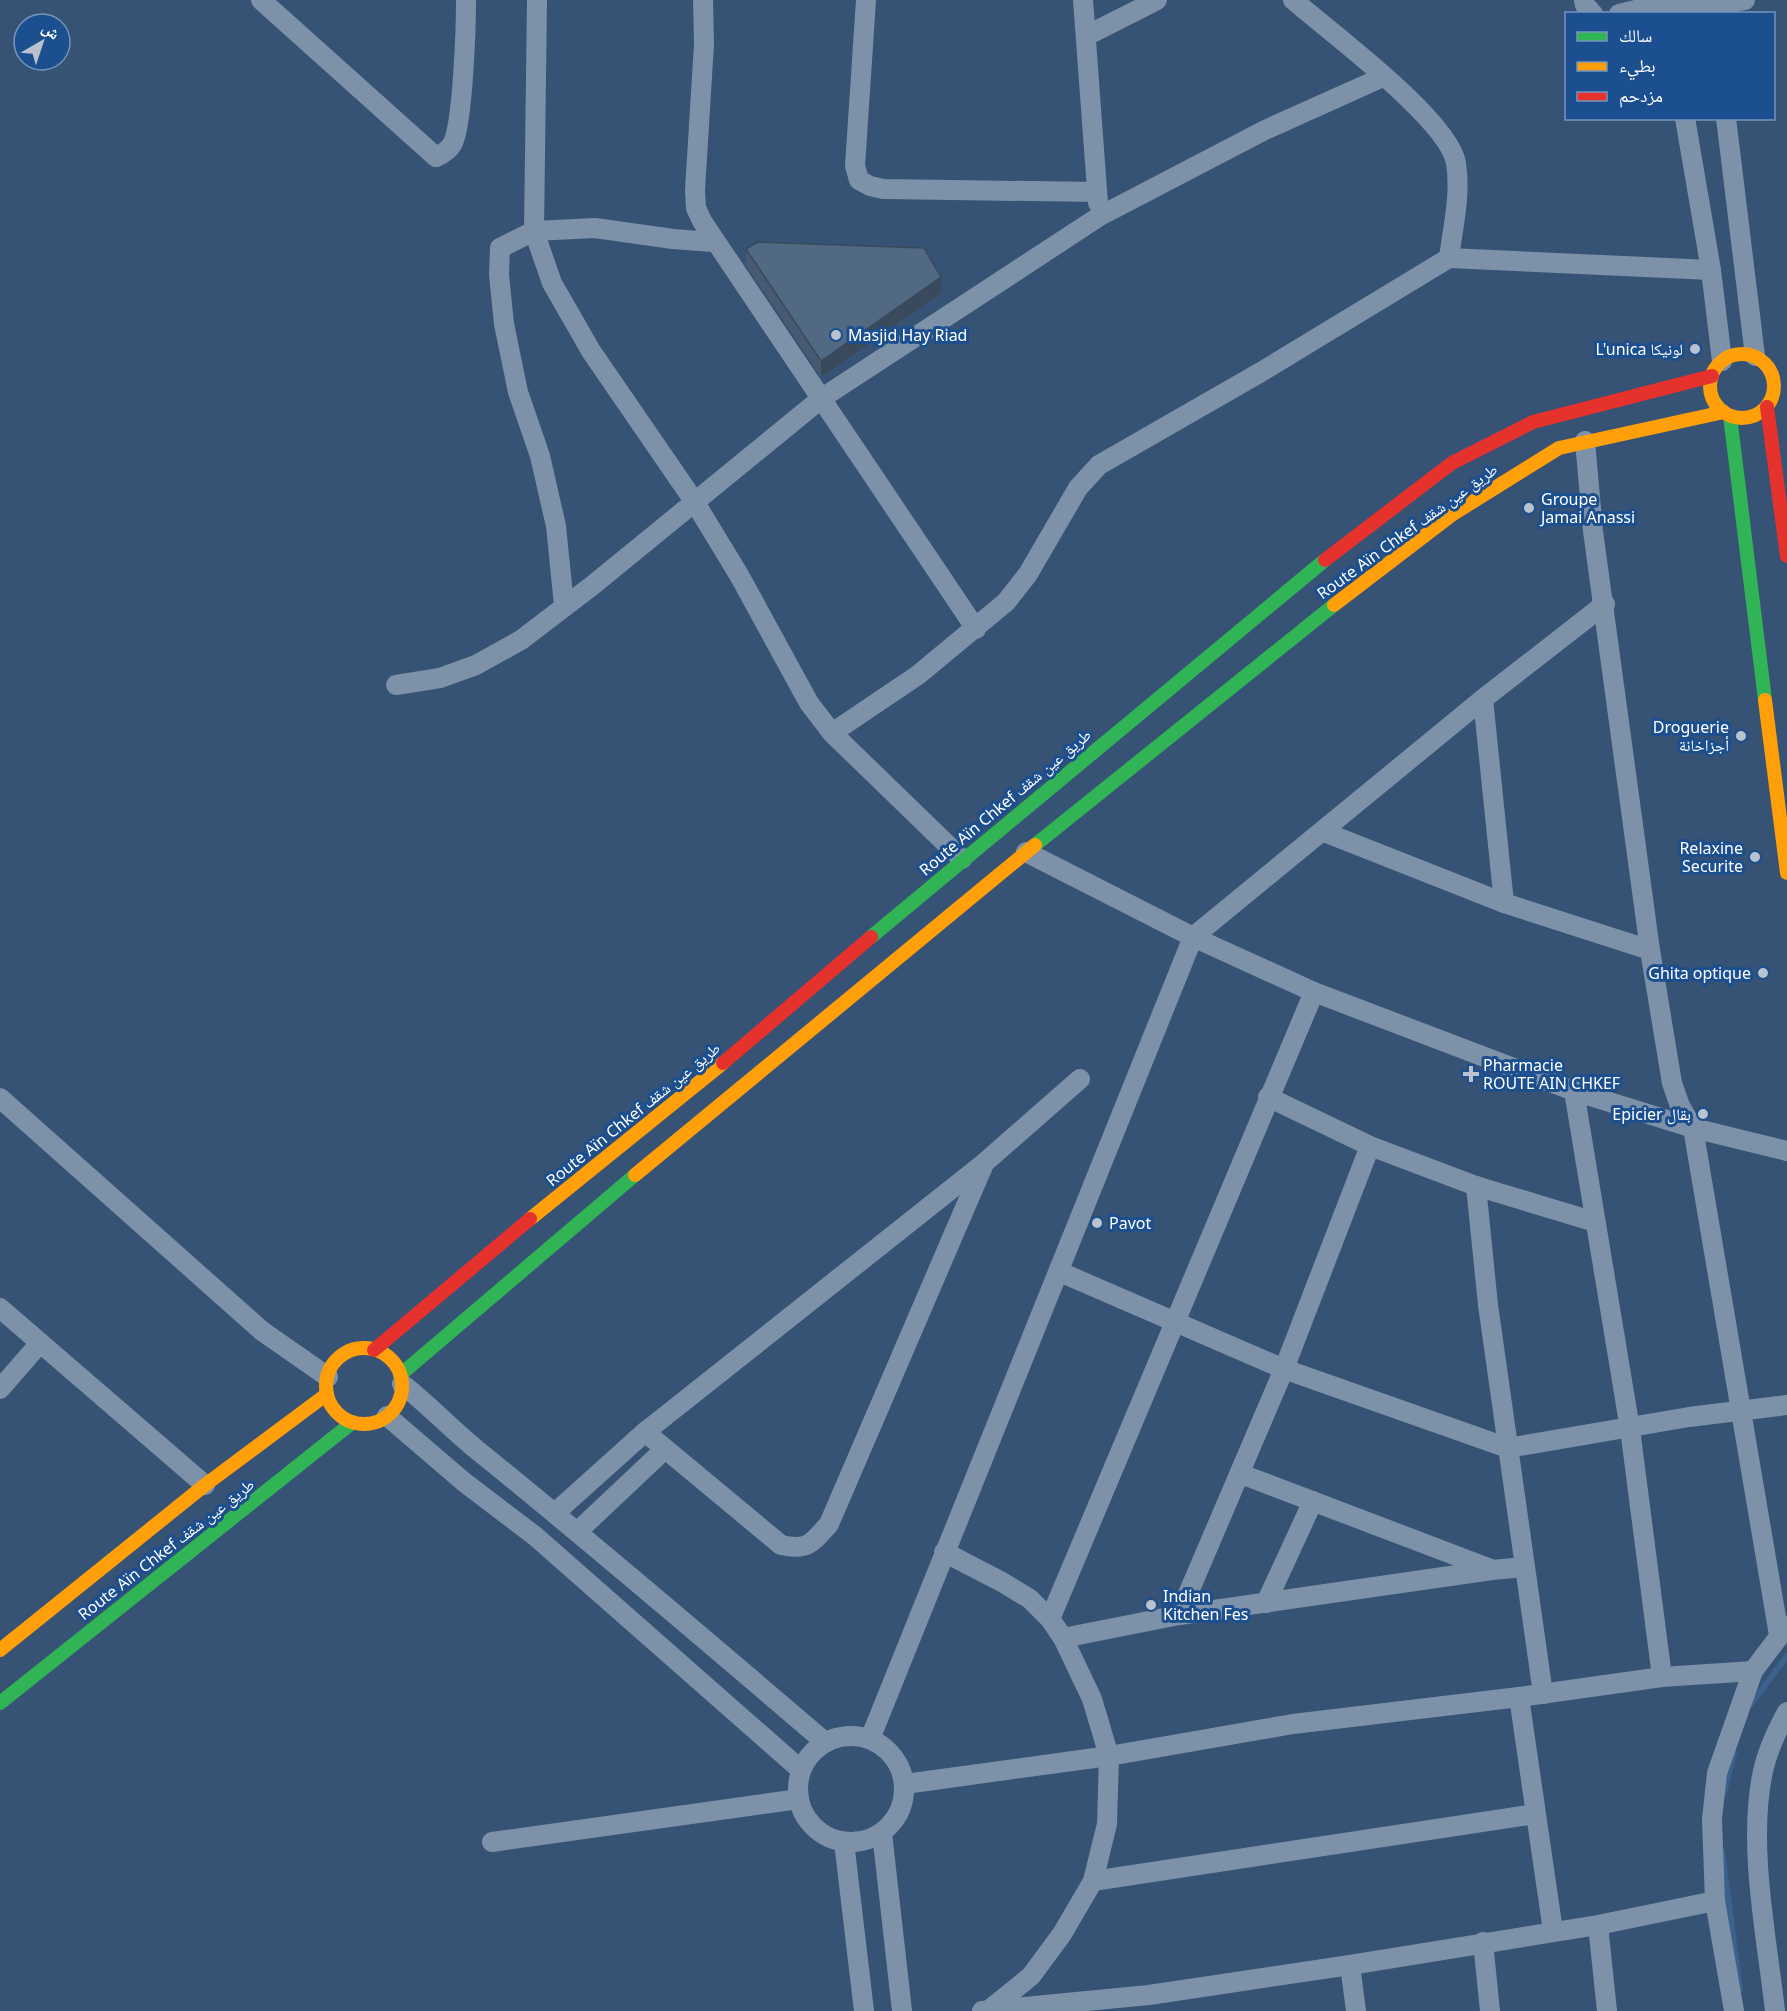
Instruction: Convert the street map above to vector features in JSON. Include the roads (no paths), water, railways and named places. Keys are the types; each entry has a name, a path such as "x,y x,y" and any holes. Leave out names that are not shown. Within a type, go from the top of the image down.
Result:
{"main road":[{"path":"1779,357 1759,358 1737,354 1717,368 1712,396 1727,414 1787,873"},
{"path":"1759,358 1769,368 1775,384 1769,404 1785,511 1787,556"},
{"name":"Route Aïn Chkef طريق عين شقف","path":"374,1350 536,1214 682,1098 962,859 1286,590 1452,463 1533,422 1717,368"},
{"path":"1727,414 1746,418 1769,404 1787,397"},
{"name":"Route Aïn Chkef طريق عين شقف","path":"401,1380 559,1238 1026,852 1315,620 1453,514 1500,482 1559,448 1674,421 1727,414"},
{"path":"358,1348 374,1350 390,1359 401,1380 397,1405 387,1416 372,1423 353,1422 336,1411 327,1385 334,1362 347,1352 358,1348"},
{"name":"Route Aïn Chkef طريق عين شقف","path":"0,1650 327,1385"},
{"name":"Route Aïn Chkef طريق عين شقف","path":"0,1703 353,1422"}],"street":[{"path":"261,0 436,157 445,153 453,142 460,100 466,0"},
{"path":"537,0 534,231 552,283 586,341 694,501 740,575 809,703 832,733 962,859"},
{"path":"703,0 704,44 695,190 696,208 713,242 822,398 976,629"},
{"path":"866,0 855,166 859,180 883,189 1096,192"},
{"path":"1083,0 1096,192 1100,216"},
{"path":"1086,36 1157,0"},
{"path":"1293,0 1424,114 1444,138 1456,160 1458,186 1449,258"},
{"path":"1629,12 1665,5 1713,7 1745,0"},
{"path":"396,685 440,678 476,665 521,640 822,398 1100,216 1265,130 1383,77"},
{"path":"1685,120 1711,270 1717,368"},
{"path":"1726,120 1759,358"},
{"path":"564,605 556,525 540,456 518,392 504,324 499,275 500,248 534,231 595,228 713,242"},
{"path":"832,733 918,675 1006,602 1028,574 1078,488 1099,465 1261,372 1449,258 1711,270"},
{"path":"1585,441 1593,531 1605,604 1650,950 1672,1083 1680,1106 1693,1128 1741,1410 1783,1630 1753,1671 1717,1773 1712,1819 1715,1901 1734,2011"},
{"path":"870,1739 1193,937 1251,888 1324,832 1483,699 1605,604"},
{"path":"1483,699 1504,903"},
{"path":"1324,832 1504,903 1650,950"},
{"path":"1026,852 1193,937 1314,992 1574,1091 1693,1128 1787,1151"},
{"path":"1050,1619 1314,992"},
{"path":"556,1512 645,1431 984,1164 1080,1079"},
{"path":"1574,1091 1630,1429 1662,1677"},
{"path":"1268,1097 1370,1146 1476,1185 1595,1222"},
{"path":"0,1098 262,1331 327,1385"},
{"path":"1179,1615 1284,1369 1370,1146"},
{"path":"645,1431 782,1545 796,1548 810,1544 829,1524 984,1164"},
{"path":"1476,1185 1488,1305 1543,1694"},
{"path":"1060,1272 1284,1369 1508,1448 1741,1410 1787,1405"},
{"path":"0,1308 205,1485"},
{"path":"0,1389 40,1343"},
{"path":"401,1380 474,1448 556,1512 825,1742"},
{"path":"387,1416 464,1482 535,1536 801,1770"},
{"path":"578,1531 665,1449"},
{"path":"1241,1474 1492,1570"},
{"path":"1266,1603 1313,1502"},
{"path":"944,1552 1002,1582 1029,1599 1050,1619 1063,1638 1092,1699 1109,1756 1107,1824 1094,1881 1062,1934 1031,1976 985,2010"},
{"path":"1063,1638 1179,1615 1492,1570 1524,1568"},
{"path":"904,1784 1109,1756 1293,1724 1519,1698 1662,1677 1753,1671"},
{"path":"1519,1698 1553,1931"},
{"path":"1775,2011 1761,1887 1758,1828 1762,1776 1775,1735 1787,1712"},
{"path":"844,1736 870,1739 892,1754 902,1771 904,1800 898,1815 882,1833 860,1842 844,1842 818,1831 807,1820 799,1800 801,1770 811,1754 825,1742 844,1736"},
{"path":"492,1842 799,1800"},
{"path":"1094,1881 1535,1814"},
{"path":"882,1833 902,2011"},
{"path":"844,1842 864,2011"},
{"path":"985,2010 1150,2003 1350,1965 1598,1925 1715,1901"},
{"path":"1598,1925 1607,2011"},
{"path":"1483,1942 1490,2011"},
{"path":"1350,1965 1356,2011"}],"waterway":[{"path":"1751,1704 1787,1656"},
{"path":"1724,1793 1734,1753"},
{"path":"1722,1851 1740,1990"}],"place":[{"name":"Masjid Hay Riad","path":"836,335"},
{"name":"L'unica لونيكا","path":"1695,349"},
{"name":"Groupe Jamai Anassi","path":"1529,508"},
{"name":"Droguerie أجزاخانة","path":"1741,736"},
{"name":"Relaxine Securite","path":"1755,857"},
{"name":"Ghita optique","path":"1763,973"},
{"name":"Pharmacie ROUTE AIN CHKEF","path":"1471,1074"},
{"name":"Epicier بقال","path":"1703,1114"},
{"name":"Pavot","path":"1097,1223"},
{"name":"Indian Kitchen Fes","path":"1151,1605"}]}
